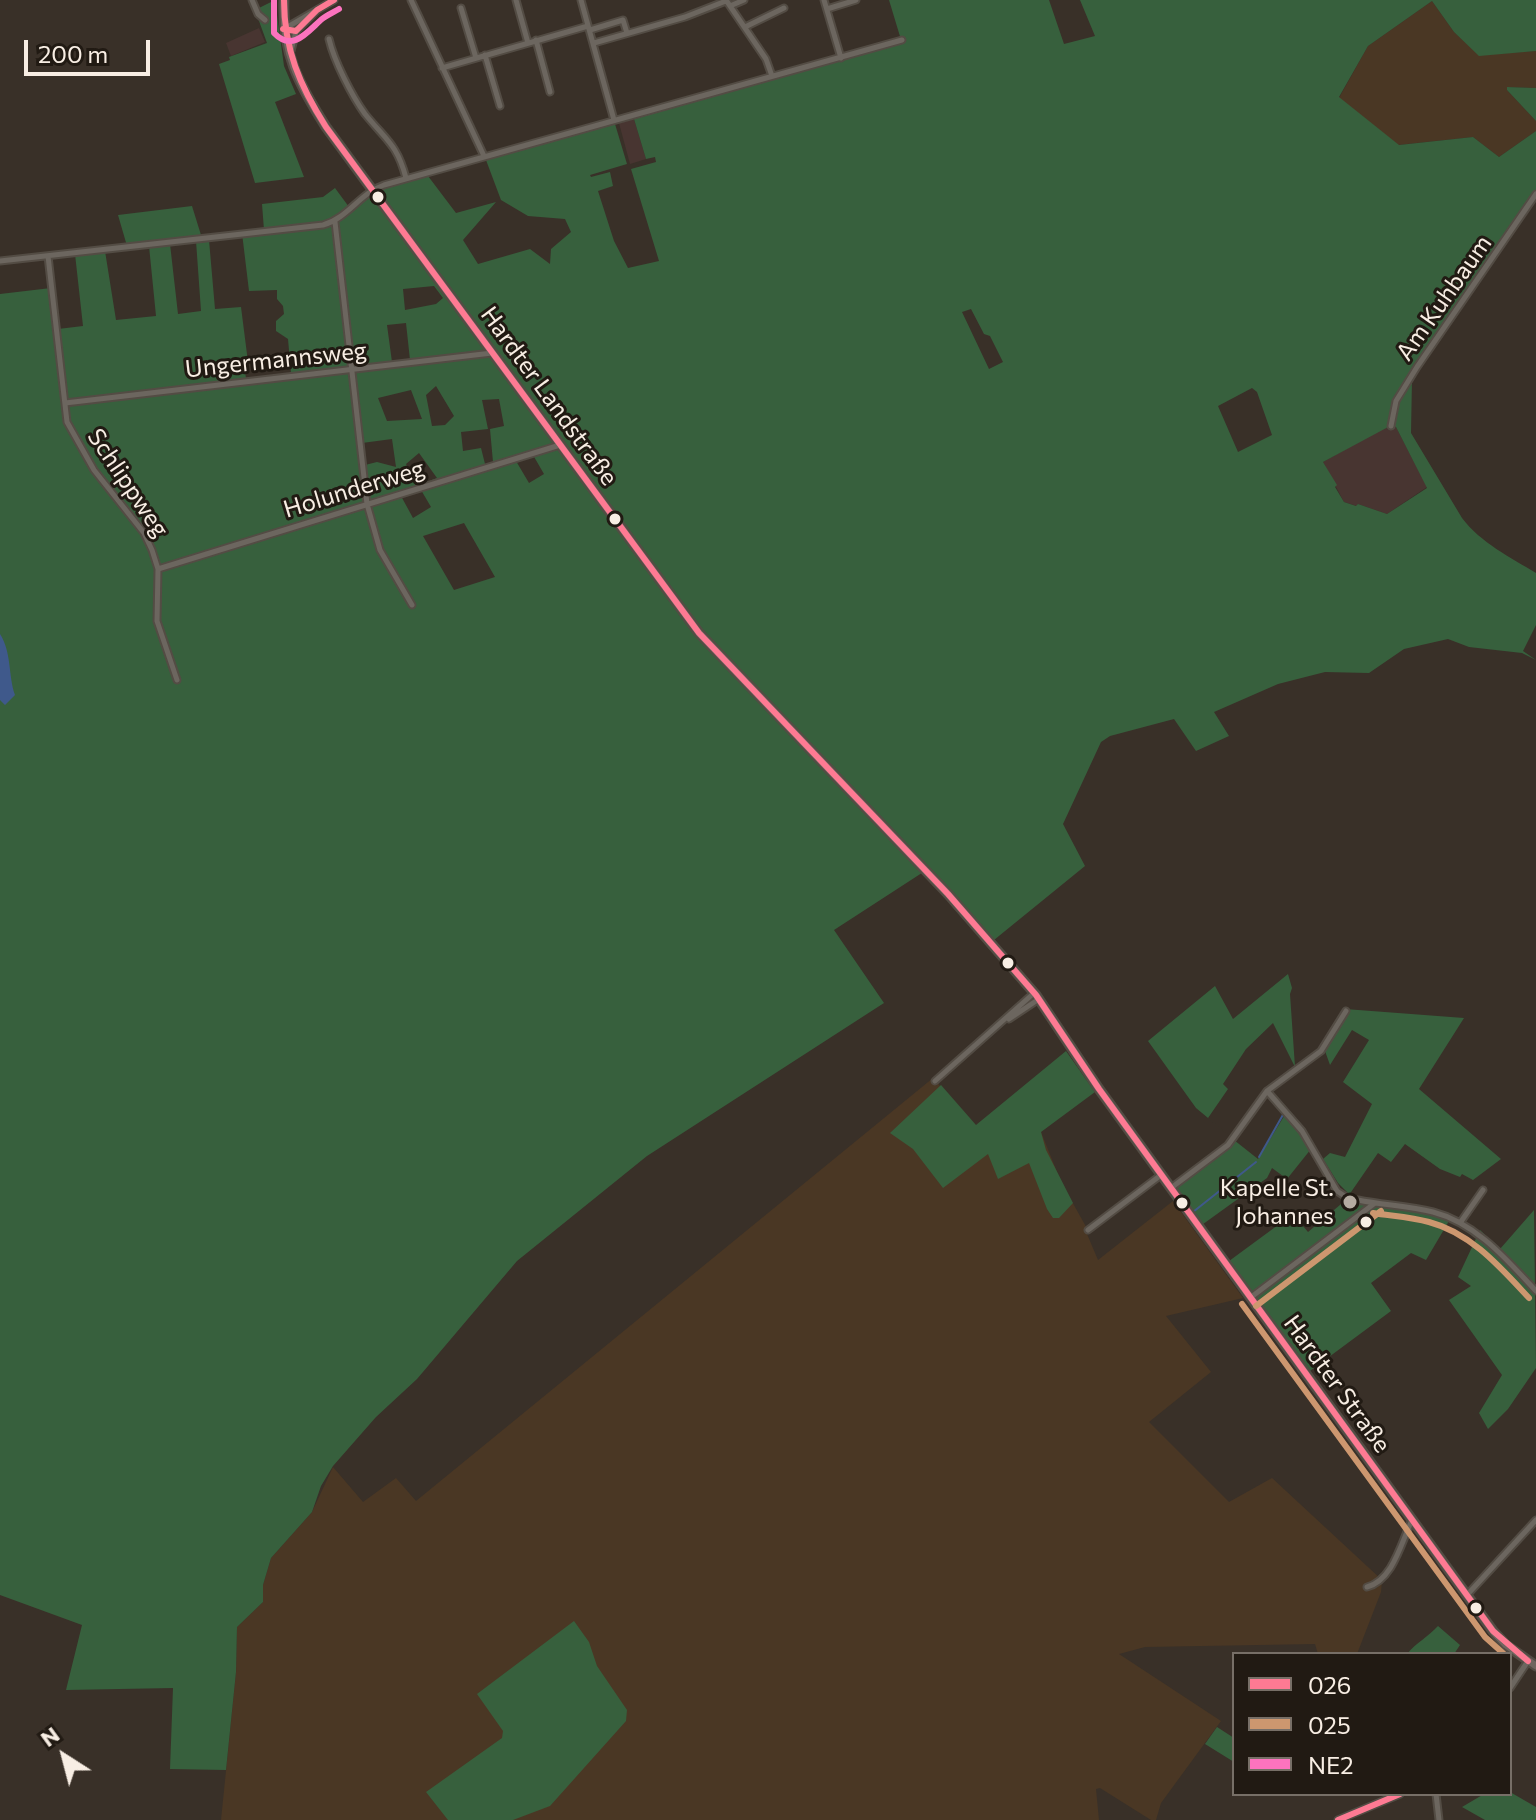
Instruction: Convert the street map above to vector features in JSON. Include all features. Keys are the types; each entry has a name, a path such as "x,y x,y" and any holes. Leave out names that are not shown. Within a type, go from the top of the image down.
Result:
{"main road":[{"name":"Hardter Landstraße","path":"284,4 283,29 290,60 309,101 707,641 973,922"},
{"name":"Hardter Straße","path":"973,922 1037,996 1099,1089 1493,1631 1536,1666"}],"street":[{"path":"252,0 258,14 265,20"},
{"path":"283,29 334,0"},
{"path":"411,0 484,156"},
{"path":"516,0 528,43"},
{"path":"581,0 614,120"},
{"path":"594,43 727,2 744,0"},
{"path":"824,0 841,58"},
{"path":"827,9 856,0"},
{"path":"727,2 766,59 772,76"},
{"path":"284,4 290,16 298,19"},
{"path":"461,8 476,58"},
{"path":"745,27 784,8"},
{"path":"290,60 296,31 317,10"},
{"path":"442,68 536,40 623,20 627,33"},
{"path":"283,29 296,31"},
{"path":"329,39 332,52 364,113 400,156 406,178"},
{"path":"536,40 550,92"},
{"path":"0,261 335,222 371,189 902,40"},
{"path":"485,55 500,106"},
{"name":"Am Kuhbaum","path":"1391,426 1396,401 1417,367 1536,194"},
{"path":"335,222 367,504 380,550 412,605"},
{"name":"Schlippweg","path":"48,256 67,422 94,470 144,533 158,569 157,621 177,680"},
{"name":"Ungermannsweg","path":"65,403 492,353"},
{"name":"Holunderweg","path":"158,569 560,445"},
{"path":"1021,977 1024,1000"},
{"path":"1001,1024 1024,1000 1037,996"},
{"path":"935,1081 1037,996"},
{"path":"1171,1189 1228,1145 1267,1091 1321,1051 1346,1011"},
{"path":"1267,1091 1302,1131 1337,1191 1346,1197 1433,1212 1460,1223 1491,1245 1536,1291"},
{"path":"1088,1230 1161,1175"},
{"path":"1460,1223 1483,1190"},
{"path":"1250,1298 1375,1203"},
{"path":"1367,1587 1379,1583 1387,1575 1412,1520"},
{"path":"1467,1596 1536,1520"},
{"path":"1512,1685 1528,1661"},
{"path":"1338,1820 1395,1796"},
{"path":"1436,1796 1439,1820"}],"shaded area":[{"path":"1432,1 1454,32 1479,55 1536,51 1536,88 1507,87 1507,90 1536,121 1536,131 1499,157 1473,137 1398,145 1339,98 1368,46"},
{"path":"259,28 265,42 231,56 226,43"},
{"path":"634,119 646,159 630,164 619,123"},
{"path":"1388,425 1396,427 1427,487 1387,514 1344,502 1323,462"},
{"path":"933,1078 997,1149 1041,1132 1061,1182 1089,1232 1087,1234 1098,1260 1173,1201 1243,1298 1166,1316 1211,1372 1149,1422 1229,1502 1272,1478 1382,1580 1381,1592 1358,1652 1317,1652 1315,1644 1145,1647 1119,1654 1221,1721 1161,1803 1156,1820 1151,1820 1100,1788 1096,1789 1099,1820 221,1820 236,1672 237,1627 263,1602 263,1585 271,1558 312,1512 333,1467 363,1502 396,1478 416,1501"}],"green space":[{"path":"275,0 284,66 296,94 275,102 304,177 255,183 219,64 230,60 229,57 267,43 255,10"},
{"path":"889,0 1049,0 1064,44 1095,36 1080,0 1536,0 1536,51 1479,56 1454,32 1432,1 1368,46 1339,97 1399,145 1473,137 1499,157 1536,131 1536,192 1397,398 1390,426 1323,462 1344,502 1387,514 1427,488 1396,427 1392,426 1398,400 1412,379 1411,433 1462,518 1487,542 1536,573 1536,625 1523,651 1536,660 1522,653 1469,647 1448,639 1404,649 1369,673 1325,672 1278,684 1214,712 1229,736 1196,751 1174,719 1110,736 1101,742 1063,824 1085,866 994,940 928,869 834,930 884,1003 647,1156 517,1261 417,1379 376,1417 333,1466 321,1486 312,1512 271,1558 263,1585 263,1602 237,1627 236,1672 226,1770 170,1769 173,1688 66,1690 82,1625 0,1595 0,294 51,288 58,329 83,326 75,254 105,251 116,320 156,316 149,246 170,244 178,314 201,311 196,241 209,240 215,309 241,307 248,362 244,366 246,378 291,373 288,339 276,331 276,321 284,314 283,306 277,299 277,290 249,291 242,233 264,230 262,204 323,197 335,188 349,207 376,191 428,176 456,213 496,202 463,240 478,264 530,249 550,264 551,249 571,232 565,219 528,216 501,200 486,160 615,124 627,164 590,175 610,172 613,186 598,191 614,241 628,268 659,261 631,169 656,162 655,157 646,159 634,119 902,43","holes":["434,286 443,298 436,304 405,310 403,289","971,309 1003,362 989,369 962,312","406,323 410,360 392,362 387,325","436,386 454,416 445,425 432,426 426,395","1252,388 1257,392 1272,435 1238,452 1218,406","411,390 422,419 387,421 378,398","499,399 504,426 490,429 493,462 485,464 481,448 463,451 461,432 488,429 482,400","392,439 396,467 377,462 365,465 362,443","419,453 437,478 416,486 406,464","533,455 544,474 529,483 516,461","421,490 431,507 413,518 401,496","464,523 495,577 454,590 423,536"]},
{"path":"1507,87 1536,88 1536,121 1507,90"},
{"path":"192,206 200,237 127,246 118,215"},
{"path":"1288,974 1292,988 1295,1067 1273,1023 1246,1049 1223,1084 1228,1089 1208,1118 1196,1108 1148,1041 1215,986 1233,1019"},
{"path":"1345,1009 1464,1018 1419,1089 1501,1159 1473,1180 1440,1169 1405,1144 1391,1162 1378,1153 1349,1195 1378,1207 1433,1213 1449,1221 1426,1260 1411,1253 1371,1283 1391,1311 1310,1371 1225,1264 1293,1214 1308,1232 1347,1199 1349,1194 1323,1159 1330,1153 1345,1157 1372,1104 1343,1082 1369,1040 1352,1030 1330,1065 1325,1051 1320,1050"},
{"path":"1066,1051 1095,1092 1041,1132 1046,1150 1073,1203 1059,1218 1053,1218 1047,1209 1029,1163 998,1179 988,1154 943,1188 913,1149 890,1133 941,1085 976,1125"},
{"path":"1286,1113 1311,1149 1287,1179 1272,1168 1267,1178 1199,1227 1171,1189 1234,1140 1258,1159"},
{"path":"1534,1210 1536,1368 1508,1409 1488,1429 1479,1413 1502,1375 1449,1300 1471,1286 1458,1277 1480,1230 1500,1249"},
{"path":"574,1621 589,1642 597,1666 627,1710 626,1721 550,1806 513,1820 448,1820 426,1792 502,1738 503,1731 477,1694"},
{"path":"1438,1626 1460,1645 1455,1652 1409,1652"},
{"path":"1217,1727 1232,1737 1232,1761 1205,1744"},
{"path":"1512,1793 1536,1807 1536,1820 1485,1820 1462,1807 1481,1796 1512,1796"}],"water":[{"path":"0,634 15,695 5,705 0,700"}],"waterway":[{"path":"1259,1157 1284,1113"},
{"path":"1193,1212 1256,1162"}],"transit line":[{"name":"NE2","path":"274,0 274,33 288,41 300,38 339,9"},
{"name":"026","path":"284,0 290,51 308,97 326,127 699,633 948,894 1036,995 1099,1089 1493,1631 1528,1661"},
{"name":"026","path":"283,29 296,31 317,10 334,0"},
{"name":"025","path":"1256,1306 1381,1211"},
{"name":"025","path":"1373,1213 1422,1220 1458,1234 1484,1252 1529,1298"},
{"name":"025","path":"1242,1304 1485,1637 1502,1652"},
{"name":"026","path":"1338,1820 1395,1796"}],"place":[{"name":"Kapelle St. Johannes","path":"1350,1202"}]}
